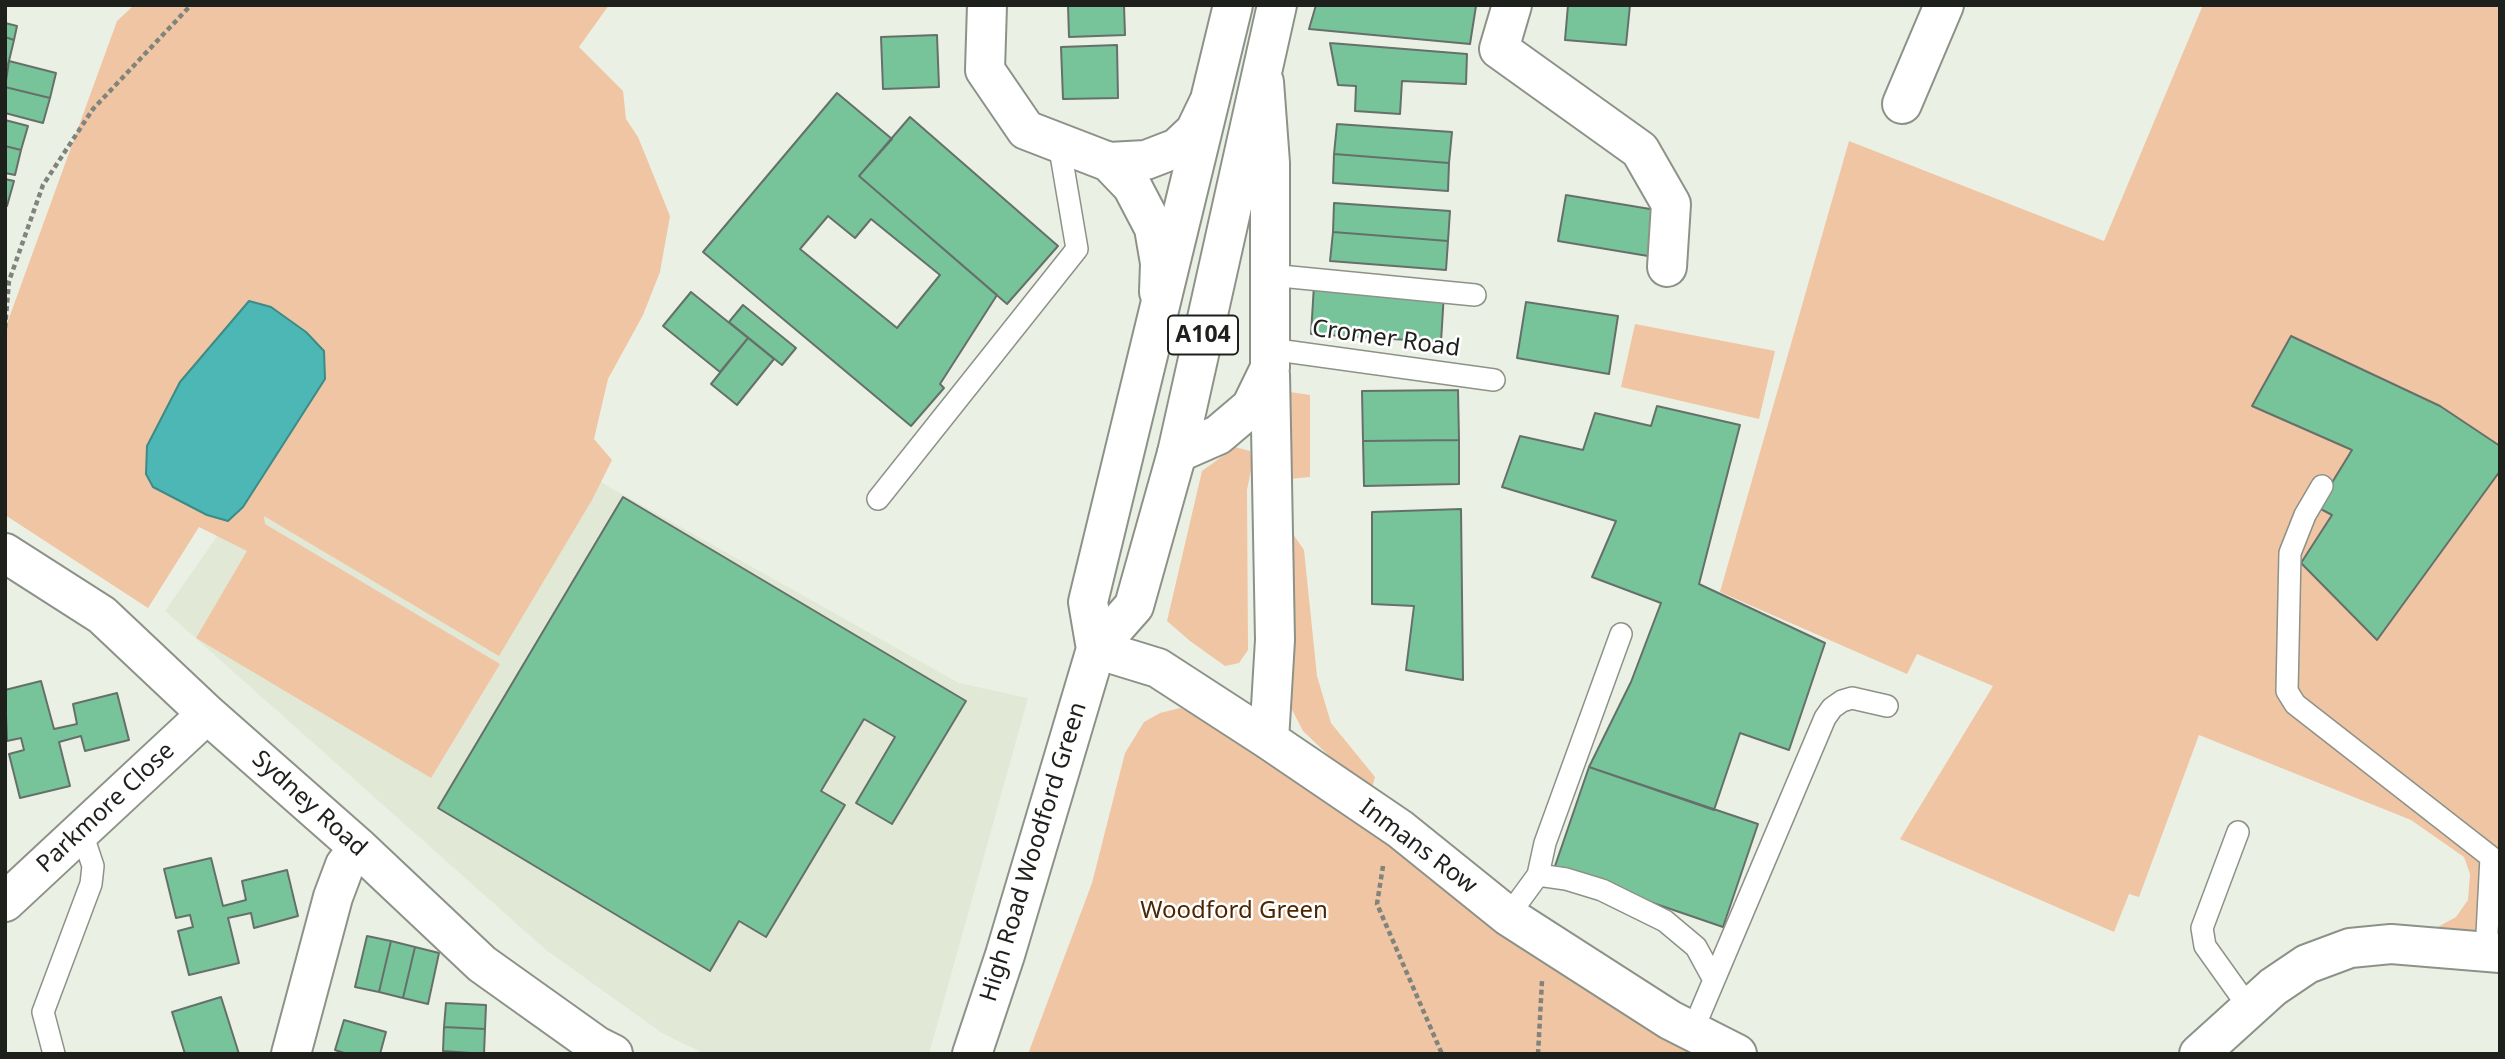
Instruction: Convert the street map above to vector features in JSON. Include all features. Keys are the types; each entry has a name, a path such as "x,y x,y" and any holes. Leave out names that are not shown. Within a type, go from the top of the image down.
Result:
{"street":[{"path":"987,5 985,70 1026,130 1059,143 1109,162 1146,160 1177,148 1195,131 1213,93"},
{"name":"High Road Woodford Green","path":"1096,649 1088,603 1233,5"},
{"name":"High Road Woodford Green","path":"972,1054 1005,955 1096,649 1134,606 1177,453 1277,5"},
{"path":"1512,5 1499,49 1640,150 1671,204 1667,267"},
{"path":"1902,104 1944,5"},
{"path":"1263,63 1270,163 1275,640 1269,740"},
{"path":"1109,162 1132,186 1154,228 1160,263 1158,312"},
{"path":"1177,453 1218,435 1251,407 1270,359"},
{"name":"Sydney Road","path":"5,553 102,615 207,714 359,848 482,964 597,1046 613,1054"},
{"name":"Inmans Row","path":"1096,649 1158,668 1400,830 1508,916 1670,1020 1737,1054"},
{"name":"Parkmore Close","path":"5,902 207,714"},
{"path":"291,1054 333,897 345,866 359,848"},
{"path":"2199,1054 2273,987 2306,964 2350,948 2391,944 2493,953"}],"lane":[{"path":"878,499 1077,249 1059,143"},
{"path":"1270,275 1475,295"},
{"name":"Cromer Road","path":"1270,359 1494,380"},
{"path":"2322,486 2305,515 2290,553 2287,691 2295,704 2491,858 2493,953"},
{"path":"1508,916 1538,875 1545,843 1620,634"},
{"path":"1692,1031 1825,718 1832,708 1852,698 1887,706"},
{"path":"54,1054 43,1012 91,884 93,866 81,830"},
{"path":"2238,832 2202,928 2205,946 2250,1009"},
{"path":"1538,875 1566,879 1602,890 1665,921 1696,947 1714,980"}],"path":[{"path":"5,328 9,281 43,185 93,109 191,5"},
{"path":"1400,830 1383,867 1377,904 1442,1054"},
{"path":"1538,1054 1546,941"}],"shaded area":[{"path":"346,351 590,476 959,683 1028,698 929,1054 705,1054 662,1033 546,950 165,611"}],"green space":[{"path":"134,5 609,5 579,47 623,91 626,119 638,137 670,216 660,272 643,315 608,379 594,439 612,460 592,500 499,656 264,516 265,524 500,664 431,778 196,638 247,551 199,527 148,608 5,515 5,329 117,21"},
{"path":"2203,5 2500,5 2500,932 2434,929 2456,917 2468,900 2470,874 2464,857 2411,820 2199,735 2139,897 2129,894 2114,932 1900,839 1993,686 1917,654 1907,674 1720,592 1849,141 2104,241"},
{"path":"1635,324 1775,351 1759,419 1621,387"},
{"path":"1290,392 1310,395 1310,477 1289,479"},
{"path":"1235,447 1250,451 1252,465 1247,490 1248,650 1239,663 1225,666 1167,621 1202,471"},
{"path":"1293,534 1304,550 1317,676 1331,723 1375,777 1372,788 1347,773 1303,731 1288,702"},
{"name":"Woodford Green","path":"1180,708 1213,721 1600,994 1701,1054 1028,1054 1092,883 1125,753 1144,722 1160,713"}],"water":[{"path":"249,301 271,307 306,332 324,351 325,379 243,507 228,521 207,515 153,487 146,474 147,446 180,382"}],"building":[{"path":"1068,5 1124,5 1125,35 1069,37"},
{"path":"1316,5 1476,6 1470,44 1309,29"},
{"path":"1568,5 1630,5 1626,45 1565,40"},
{"path":"5,23 17,26 14,40 5,37"},
{"path":"937,35 939,87 883,89 881,37"},
{"path":"5,37 14,40 8,65 5,64"},
{"path":"1330,43 1467,54 1466,84 1402,81 1400,114 1355,111 1356,86 1338,85"},
{"path":"1117,45 1118,98 1063,99 1061,47"},
{"path":"9,61 56,73 50,98 5,87"},
{"path":"5,87 50,98 43,123 5,113"},
{"path":"837,93 892,139 859,176 997,295 940,384 944,388 911,426 703,252","holes":["828,216 855,238 871,219 940,275 897,328 800,249"]},
{"path":"910,117 1058,246 1007,304 859,176"},
{"path":"5,120 28,126 21,150 5,146"},
{"path":"1337,124 1452,132 1449,163 1334,154"},
{"path":"5,146 21,150 15,175 5,173"},
{"path":"1334,154 1449,163 1448,191 1333,183"},
{"path":"5,179 14,181 7,206 5,206"},
{"path":"1566,195 1656,210 1648,256 1558,241"},
{"path":"1334,203 1450,211 1448,241 1333,232"},
{"path":"1333,232 1448,241 1446,270 1330,261"},
{"path":"1314,285 1444,293 1441,342 1311,334"},
{"path":"691,292 748,338 720,372 663,326"},
{"path":"1526,302 1618,316 1609,374 1517,358"},
{"path":"743,305 796,348 782,365 729,322"},
{"path":"2291,336 2440,406 2500,446 2500,471 2377,640 2301,563 2332,515 2317,507 2352,450 2252,406"},
{"path":"748,338 774,359 737,405 711,384"},
{"path":"1458,390 1459,440 1363,441 1362,391"},
{"path":"1657,406 1740,425 1699,584 1825,643 1789,750 1740,733 1714,810 1589,767 1631,682 1661,603 1592,577 1616,521 1502,487 1520,436 1583,450 1595,413 1651,426"},
{"path":"1459,440 1459,484 1364,486 1363,441"},
{"path":"623,497 966,701 892,824 856,803 895,737 864,719 821,791 845,805 766,937 739,921 710,971 438,808"},
{"path":"1461,509 1463,680 1406,670 1414,606 1372,604 1372,512"},
{"path":"41,681 54,729 77,724 73,704 117,693 129,740 85,751 81,736 59,742 70,786 20,798 9,754 24,750 21,738 7,741 5,690"},
{"path":"1589,767 1758,824 1723,927 1554,869"},
{"path":"211,858 223,906 246,900 242,881 287,870 298,916 254,928 251,913 228,918 239,963 189,975 178,931 193,927 190,915 176,918 164,869"},
{"path":"367,936 391,941 379,992 355,987"},
{"path":"391,941 415,947 403,998 379,992"},
{"path":"415,947 439,953 428,1004 403,998"},
{"path":"221,997 239,1054 185,1054 172,1012"},
{"path":"446,1003 486,1005 485,1029 444,1027"},
{"path":"344,1020 386,1032 380,1054 347,1054 335,1050"},
{"path":"444,1027 485,1029 484,1054 443,1051"}]}
